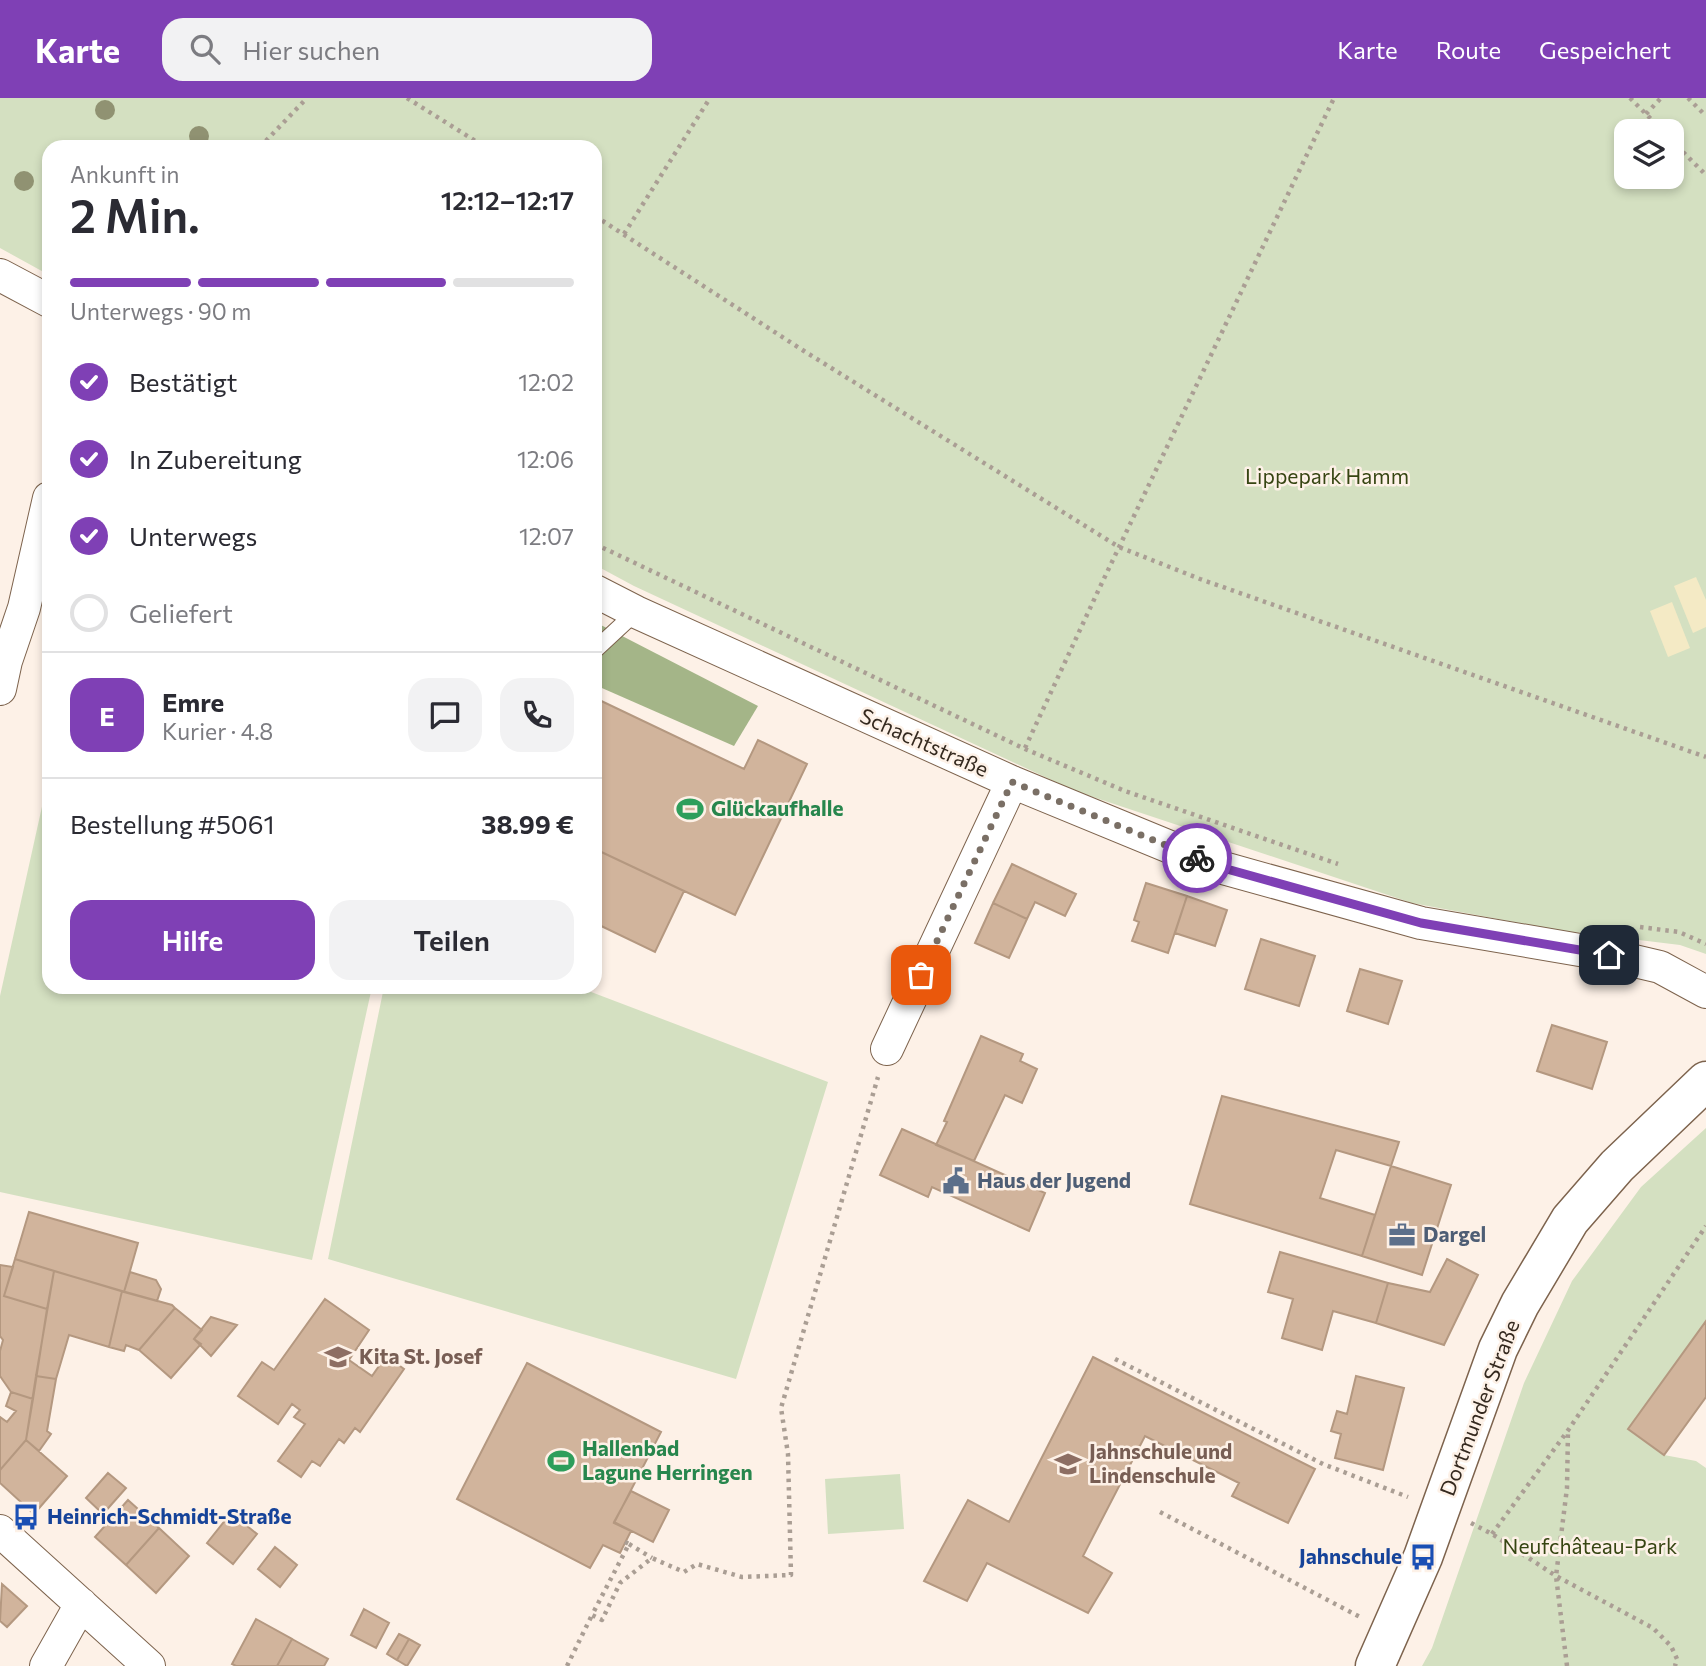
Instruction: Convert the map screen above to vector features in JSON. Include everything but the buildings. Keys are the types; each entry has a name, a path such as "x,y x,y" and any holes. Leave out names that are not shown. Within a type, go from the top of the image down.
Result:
{"main road":[{"name":"Dortmunder Straße","path":"1383,1650 1442,1508 1498,1349 1520,1304 1570,1220 1617,1166 1706,1081"}],"street":[{"path":"0,275 42,298"},
{"path":"0,689 6,661 24,608 42,529"},
{"name":"Schachtstraße","path":"602,595 1012,782 1216,866 1421,923 1609,955 1660,967 1706,992"},
{"path":"887,1049 1012,782"},
{"path":"0,1531 149,1666"},
{"path":"46,1666 81,1604"}],"lane":[{"path":"602,644 636,612"}],"path":[{"path":"267,140 307,98"},
{"path":"407,98 474,140"},
{"path":"624,234 710,98"},
{"path":"1032,734 1334,98"},
{"path":"1630,98 1651,119"},
{"path":"1646,114 1661,98"},
{"path":"1688,98 1706,116"},
{"path":"1684,153 1706,175"},
{"path":"602,220 804,351 1119,547 1200,579 1706,757"},
{"path":"602,547 1025,749 1125,791 1344,866"},
{"path":"1638,927 1679,932 1706,944"},
{"path":"567,1666 627,1543 684,1572 697,1564 742,1577 791,1574 788,1454 781,1408 887,1049"},
{"path":"1492,1534 1569,1429 1706,1226"},
{"path":"1115,1359 1323,1464 1442,1508 1492,1534 1556,1576 1653,1628 1671,1646 1677,1659 1675,1666"},
{"path":"1567,1666 1556,1576 1567,1488 1569,1429"},
{"path":"1160,1512 1383,1650"},
{"path":"592,1615 602,1620 621,1583 652,1558"}],"green space":[{"name":"Lippepark Hamm","path":"0,98 1706,98 1706,954 1680,945 1557,930 1412,903 1075,791 602,569 602,140 42,140 42,271 0,248"},
{"path":"602,626 758,706 734,746 602,688"},
{"path":"42,807 42,994 370,994 312,1260 0,1192 0,996"},
{"path":"383,994 596,994 828,1082 736,1379 328,1259"},
{"name":"Neufchâteau-Park","path":"1706,1128 1706,1321 1628,1429 1664,1455 1696,1461 1706,1468 1706,1666 1422,1666 1432,1648 1524,1383 1572,1281 1641,1187"},
{"path":"900,1474 904,1529 828,1534 825,1479"}],"sand":[{"path":"1696,577 1706,600 1706,627 1693,633 1674,586"},
{"path":"1672,602 1690,648 1668,657 1650,611"}],"way so far":[{"path":"921,975 1012,782 1197,858"}],"place":[{"name":"Glückaufhalle","path":"690,809"},
{"name":"Haus der Jugend","path":"956,1181"},
{"name":"Dargel","path":"1402,1235"},
{"name":"Kita St. Josef","path":"338,1357"},
{"name":"Hallenbad Lagune Herringen","path":"561,1461"},
{"name":"Jahnschule und Lindenschule","path":"1068,1464"},
{"name":"Heinrich-Schmidt-Straße","path":"26,1517"},
{"name":"Jahnschule","path":"1423,1557"}],"route":[{"path":"1197,858 1216,866 1421,923 1609,955"}]}
